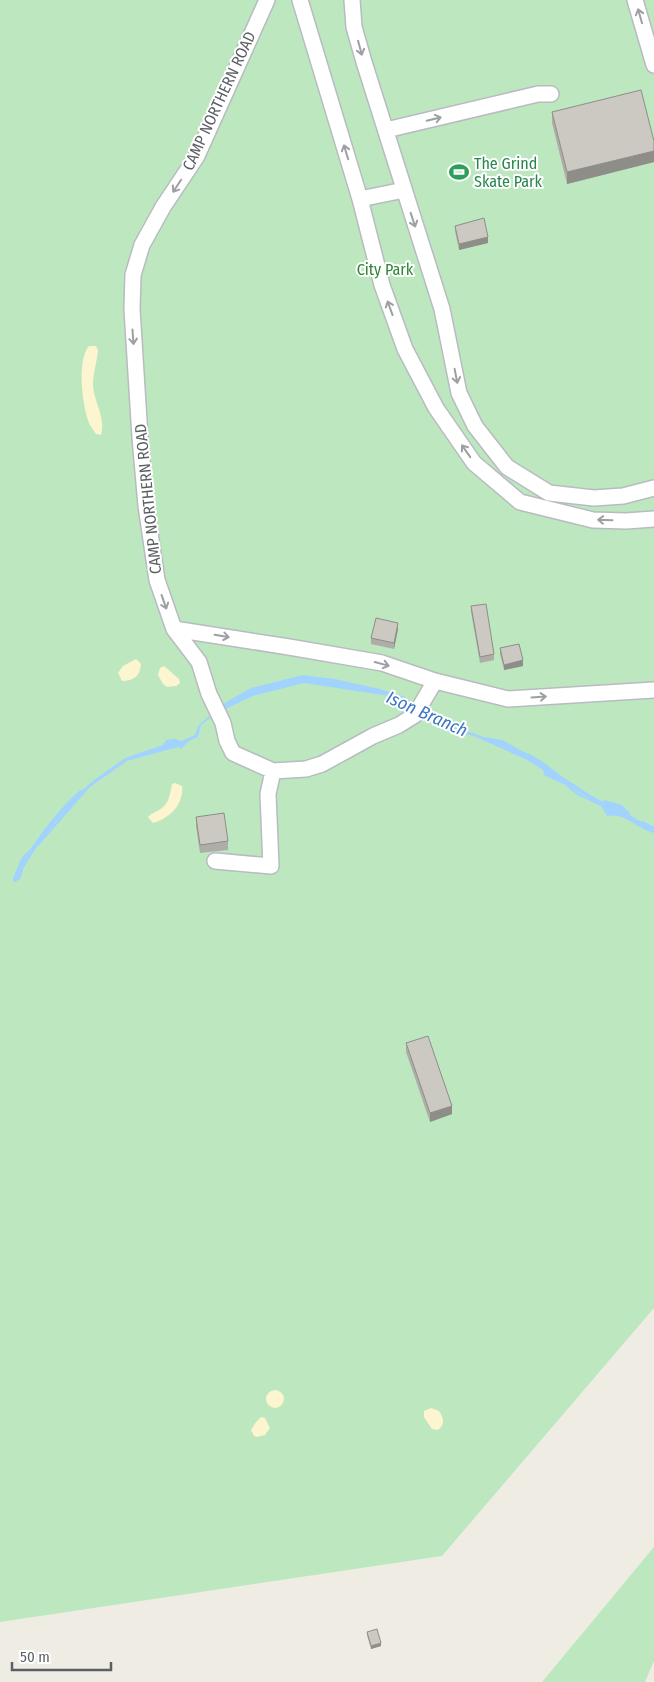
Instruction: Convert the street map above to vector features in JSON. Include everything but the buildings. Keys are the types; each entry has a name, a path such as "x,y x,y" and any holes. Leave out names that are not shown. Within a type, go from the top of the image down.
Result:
{"street":[{"name":"CAMP NORTHERN ROAD","path":"267,0 197,156 163,207 142,245 132,275 132,318 146,506 157,580 174,629 199,662 209,694 224,723 227,741 233,753 273,771"},
{"path":"300,0 360,199 382,285 405,349 436,408 474,463 520,502 593,520 626,521 654,519"},
{"path":"352,0 354,27 364,62 442,309 459,393 475,426 508,467 549,493 594,498 622,496 654,488"},
{"path":"635,0 654,65"},
{"path":"386,130 538,94 550,94"},
{"path":"360,199 404,190"},
{"path":"174,629 382,663 435,681 508,699 654,690"},
{"path":"215,861 271,866 268,794 273,771 306,769 322,764 373,736 399,725 415,715 435,681"}],"green space":[{"name":"City Park","path":"0,0 654,0 654,1308 442,1556 0,1622"},
{"path":"654,1547 654,1661 645,1682 542,1682"}],"sand":[{"path":"89,346 96,346 98,350 93,385 102,422 101,435 96,434 89,424 83,393 83,361"},
{"path":"136,659 141,664 138,675 133,679 122,681 118,673 123,666"},
{"path":"164,666 179,679 180,683 176,686 167,687 163,684 158,675 160,668"},
{"path":"175,783 182,786 181,799 170,814 153,823 148,817 165,805 172,784"},
{"path":"275,1390 281,1393 284,1399 281,1405 275,1408 269,1405 266,1399 269,1393"},
{"path":"431,1408 439,1411 442,1416 443,1424 438,1430 432,1429 424,1417 424,1411"},
{"path":"261,1417 265,1418 270,1428 265,1435 257,1437 254,1436 251,1430"}],"water":[{"path":"303,675 335,679 403,696 413,703 418,703 432,711 455,727 484,737 502,740 543,762 562,777 563,782 586,798 602,802 605,800 622,805 630,815 654,830 654,833 619,816 607,816 601,806 577,795 565,785 544,775 543,770 527,760 474,736 452,734 445,729 441,729 428,718 403,707 389,696 304,683 253,696 217,713 201,725 198,737 189,741 181,749 178,747 127,761 90,787 40,844 26,856 19,871 23,871 20,879 17,881 13,878 21,859 42,839 80,792 125,758 163,745 166,740 175,739 181,741 195,735 199,725 214,709 251,688"}],"waterway":[{"name":"Ison Branch","path":"559,777 604,805"},
{"name":"Ison Branch","path":"15,880 44,833 81,792"},
{"name":"Ison Branch","path":"642,823 654,829"}],"place":[{"name":"The Grind Skate Park","path":"459,172"}]}
